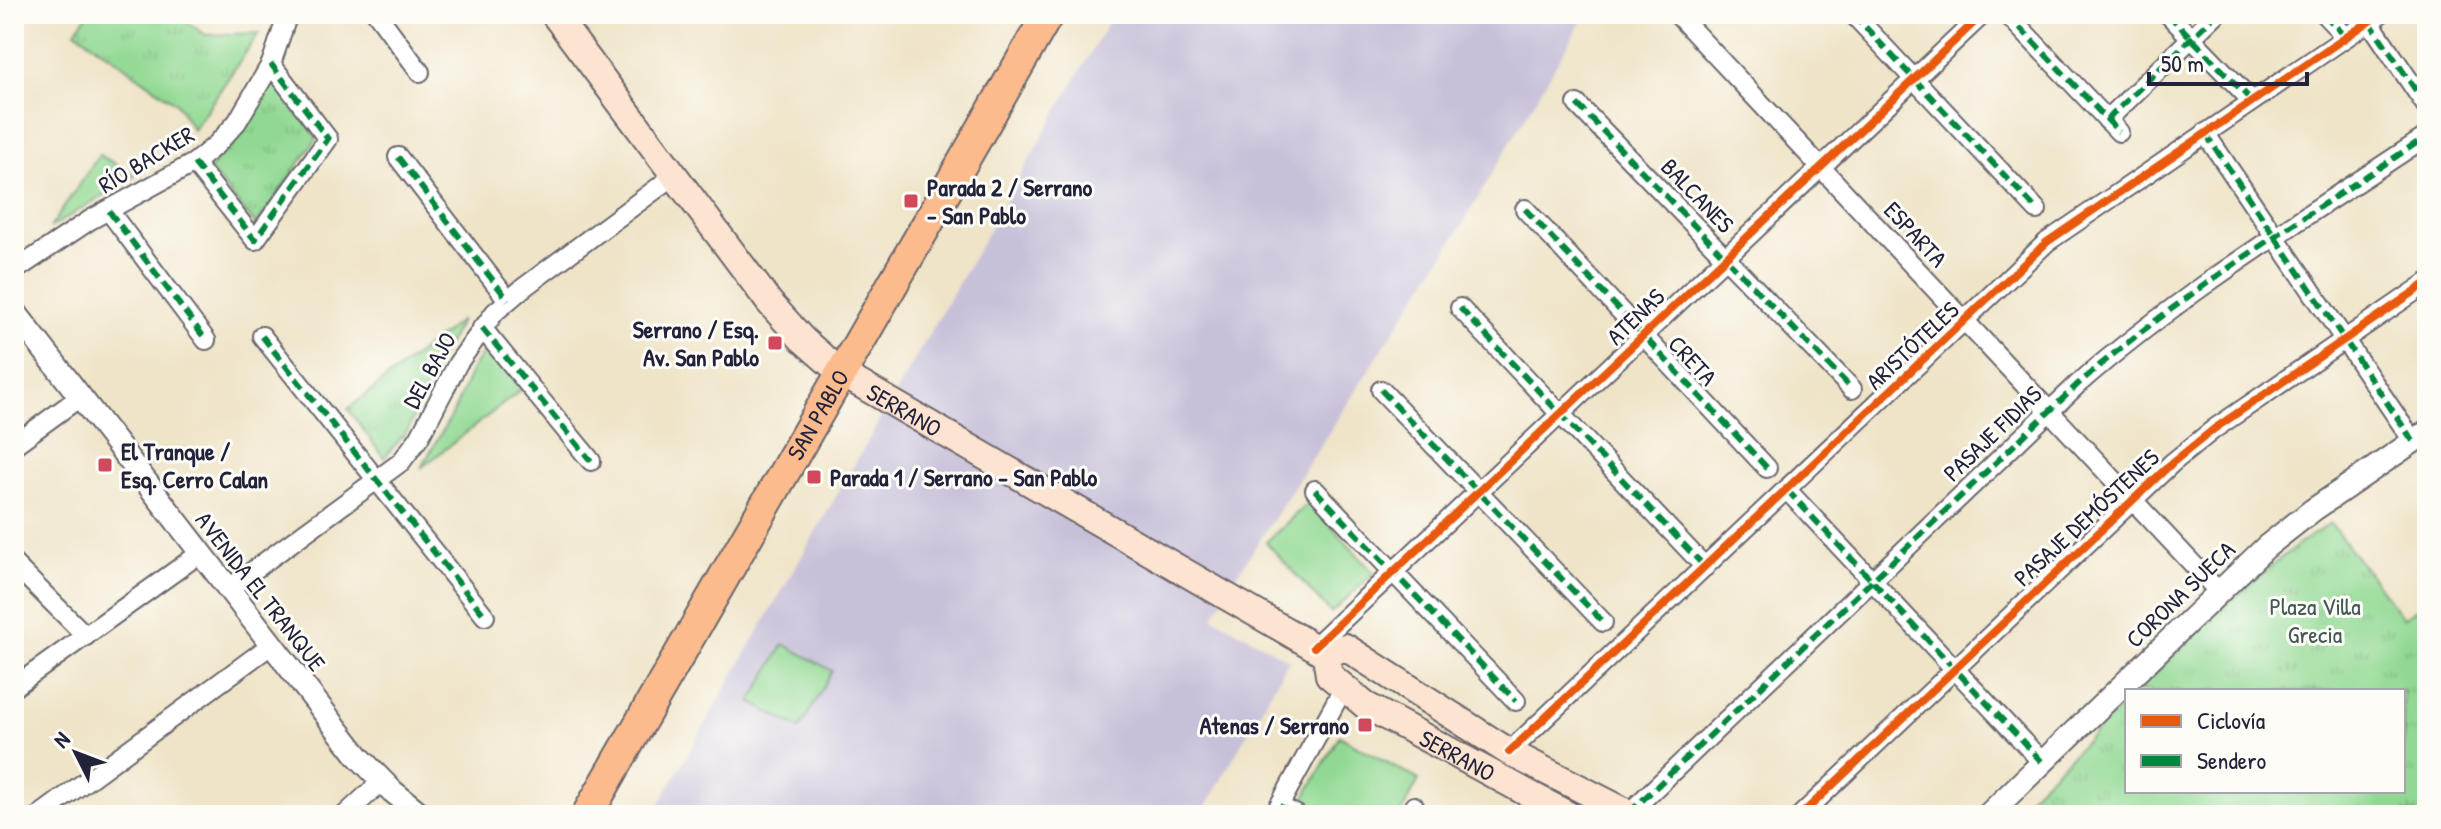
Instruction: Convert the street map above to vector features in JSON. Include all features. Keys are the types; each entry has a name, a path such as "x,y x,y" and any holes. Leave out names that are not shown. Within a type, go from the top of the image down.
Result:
{"main road":[{"name":"SERRANO","path":"554,14 769,302 802,339 841,373 1320,651 1345,647 1509,752 1631,814"},
{"name":"SAN PABLO","path":"587,815 1048,14"},
{"name":"SERRANO","path":"1320,651 1329,675 1365,705 1568,815"}],"street":[{"name":"RÍO BACKER","path":"14,271 90,220 194,163 217,144 237,122 271,64 288,14"},
{"path":"377,14 420,72"},
{"name":"ESPARTA","path":"1677,14 2219,592"},
{"path":"1853,14 2037,210"},
{"name":"ATENAS","path":"1320,651 1392,572 1983,14"},
{"path":"2007,14 2113,126 2216,14"},
{"path":"2168,14 2252,101"},
{"path":"2324,14 2346,37"},
{"path":"2374,18 2427,107"},
{"name":"ARISTÓTELES","path":"1509,752 2047,242 2374,18"},
{"path":"194,163 255,240 328,139 271,64"},
{"name":"BALCANES","path":"1577,104 1852,389"},
{"path":"2205,133 2344,340 2420,436"},
{"name":"PASAJE FIDIAS","path":"1631,814 2050,411 2121,347 2427,136"},
{"path":"398,157 508,300"},
{"name":"DEL BAJO","path":"228,589 377,481 411,451 458,363 482,328 508,300 675,175"},
{"name":"CRETA","path":"1525,209 1767,468"},
{"path":"109,211 206,340"},
{"name":"PASAJE DEMÓSTENES","path":"1801,815 2133,500 2214,429 2427,283"},
{"path":"1460,308 1705,567"},
{"name":"AVENIDA EL TRANQUE","path":"14,311 358,756 422,815"},
{"path":"482,328 591,461"},
{"path":"262,336 485,616"},
{"path":"1381,390 1603,622"},
{"path":"14,445 80,397"},
{"name":"CORONA SUECA","path":"1988,815 2286,531 2420,436"},
{"path":"1315,490 1516,701"},
{"path":"1787,490 2042,762"},
{"path":"14,687 199,554"},
{"path":"14,564 86,636"},
{"path":"40,815 271,645"},
{"path":"1297,815 1277,810 1343,689"},
{"path":"345,815 382,781"}],"shaded area":[{"path":"1113,14 1586,14 1459,230 1213,617 1289,660 1201,815 653,815"}],"green space":[{"path":"88,14 176,14 206,35 259,33 193,130 176,103 75,31"},
{"path":"274,79 317,138 256,225 210,170"},
{"path":"99,155 136,175 50,228"},
{"path":"461,320 428,380 408,430 384,458 348,409"},
{"path":"488,346 522,389 421,468 454,411 472,369"},
{"path":"1309,502 1374,573 1331,613 1266,542"},
{"name":"Plaza Villa Grecia","path":"2330,523 2403,618 2427,602 2427,813 2010,815 2125,703 2125,793 2405,793 2405,689 2139,689 2253,581"},
{"path":"784,644 832,671 800,729 751,702"},
{"path":"1339,736 1419,780 1400,815 1312,815 1299,808"}],"marked path":[{"path":"1853,14 2037,210"},
{"path":"2007,14 2119,132"},
{"path":"2168,14 2252,101"},
{"path":"2107,120 2216,14"},
{"path":"2324,14 2346,37"},
{"path":"2369,21 2427,107"},
{"path":"194,163 255,240 328,139 271,64"},
{"path":"1577,104 1852,389"},
{"path":"2205,133 2413,441"},
{"path":"1629,813 2078,384 2204,285 2427,136"},
{"path":"398,157 508,300"},
{"path":"1525,209 1767,468"},
{"path":"109,211 206,340"},
{"path":"1460,308 1705,567"},
{"path":"482,328 591,461"},
{"path":"262,336 485,616"},
{"path":"1381,390 1603,622"},
{"path":"1315,490 1516,701"},
{"path":"1787,490 2042,762"},
{"path":"1279,806 1297,815"},
{"path":"1409,815 1414,806"}],"cycle path":[{"path":"1314,647 1983,14"},
{"path":"1509,752 2047,242 2380,14"},
{"path":"1801,815 2172,463 2214,429 2427,283"}],"place":[{"name":"Parada 2 / Serrano - San Pablo","path":"911,201"},
{"name":"Serrano / Esq. Av. San Pablo","path":"775,343"},
{"name":"El Tranque / Esq. Cerro Calan","path":"105,465"},
{"name":"Parada 1 / Serrano - San Pablo","path":"814,477"},
{"name":"Atenas / Serrano","path":"1365,725"}]}
